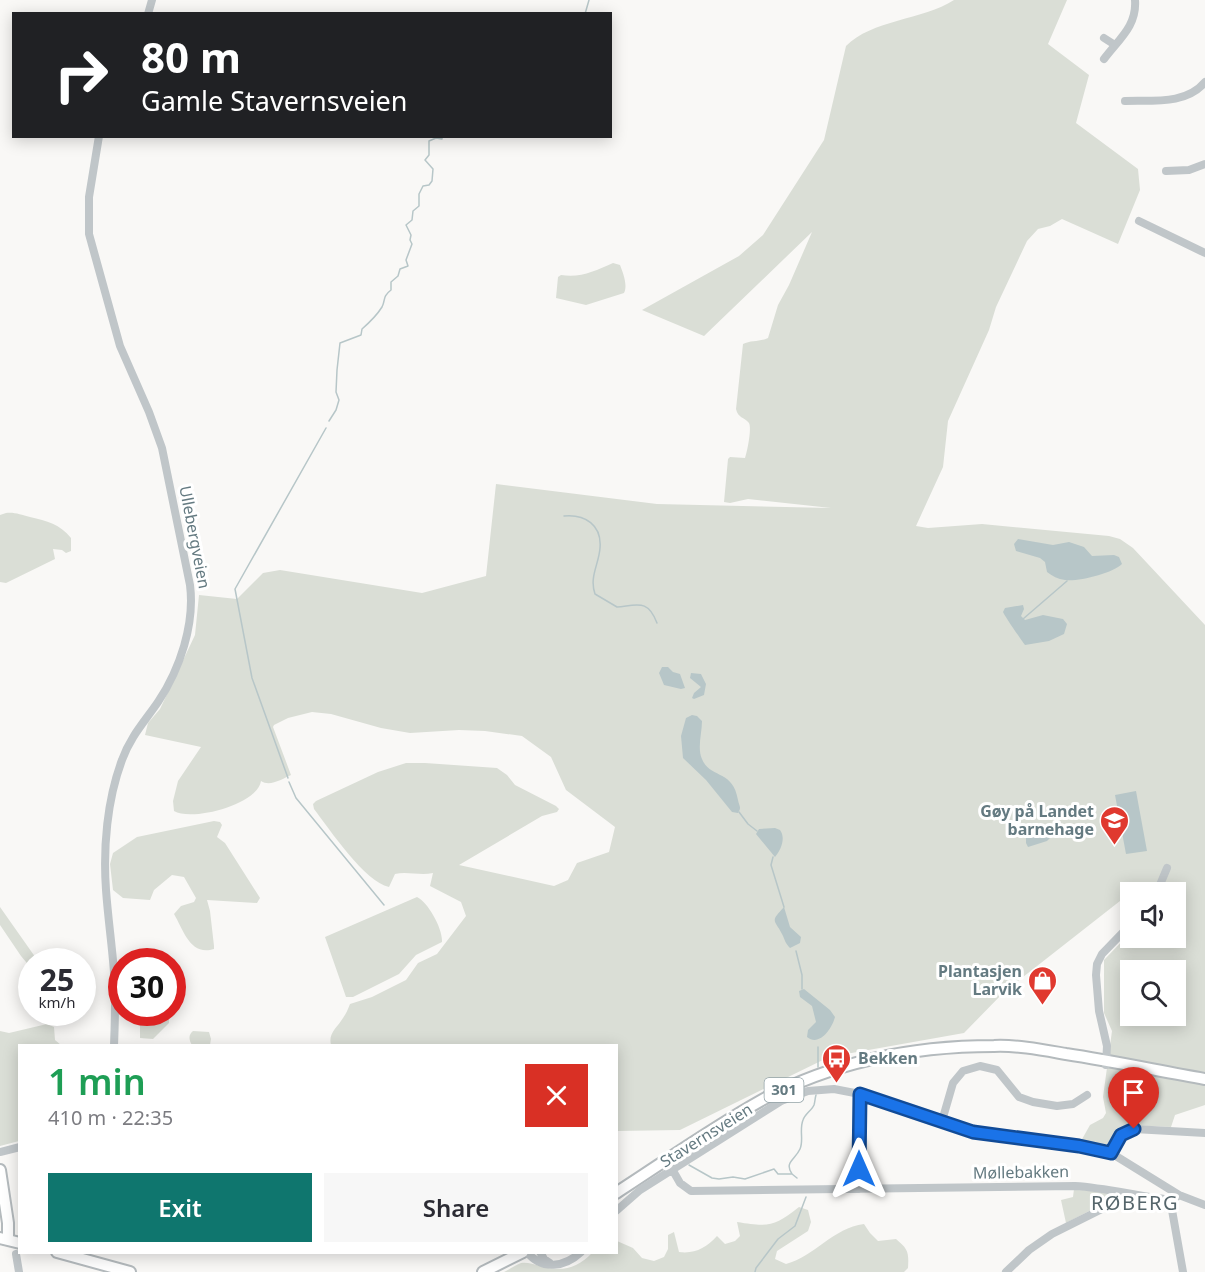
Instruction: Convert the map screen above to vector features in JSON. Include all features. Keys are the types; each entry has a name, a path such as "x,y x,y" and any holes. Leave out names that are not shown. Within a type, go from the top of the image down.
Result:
{"main road":[{"name":"Stavernsveien","path":"618,1192 763,1100 798,1083 836,1069 887,1056 933,1049 1011,1047 1205,1079"},
{"path":"0,1170 8,1223 4,1239"},
{"path":"0,1228 5,1210"},
{"path":"63,1254 108,1269 130,1272"},
{"path":"483,1272 521,1254"}],"street":[{"path":"1104,59 1133,21 1135,0"},
{"path":"1104,38 1115,45"},
{"path":"1129,104 1181,98 1199,89 1205,82"},
{"name":"Ullebergveien","path":"99,138 89,197 89,234 120,346 162,448 190,585 192,606 188,630 177,664 160,699 129,743 120,767 111,806 105,870 115,980 114,1044"},
{"path":"1167,171 1178,175 1205,164"},
{"path":"1139,221 1163,227 1205,252"},
{"path":"1161,882 1167,868"},
{"path":"1106,1063 1107,1046 1099,1011 1097,964 1101,954 1120,935"},
{"path":"942,1121 953,1083 963,1071 980,1066 997,1070 1019,1097 1033,1102 1057,1106 1073,1104 1087,1095"},
{"path":"618,1209 640,1190 781,1101 808,1091 834,1089 860,1094 973,1132 1079,1146 1111,1153 1176,1198 1205,1205"},
{"path":"859,1189 860,1094"},
{"path":"1111,1153 1121,1135 1134,1129 1205,1134"},
{"path":"0,1152 18,1148"},
{"name":"Møllebakken","path":"672,1169 680,1183 690,1191 1075,1186 1108,1189 1130,1195 1176,1198"},
{"path":"1006,1272 1029,1250 1052,1234 1130,1195"},
{"path":"1176,1198 1172,1210 1183,1272"},
{"path":"16,1254 20,1272"},
{"path":"528,1254 540,1263 553,1265 562,1265 572,1261 579,1254"},
{"path":"541,1254 553,1265"}],"shaded area":[{"path":"954,0 1067,0 1048,44 1089,75 1076,123 1138,169 1140,190 1118,244 1062,219 1050,226 1038,229 1027,241 996,307 989,330 948,421 943,467 916,526 928,528 982,524 1120,539 1133,548 1205,625 1205,1105 1175,1115 1171,1127 1125,1125 1115,1132 1106,1146 1081,1141 1090,1125 1103,1118 1106,1113 1103,1097 1112,1031 1104,1013 1104,960 1120,943 1120,948 1186,948 1186,882 1120,882 1120,901 1005,991 964,1033 829,1057 680,1130 618,1131 618,1044 331,1044 332,1034 350,1004 372,997 406,980 418,963 437,954 466,916 461,902 430,886 433,873 395,874 389,887 369,876 348,854 314,809 313,804 316,801 378,772 406,763 497,768 515,785 559,809 557,812 542,816 459,865 554,886 568,880 577,863 609,852 615,827 566,790 551,757 522,736 459,730 410,733 381,728 331,714 312,712 288,718 273,727 291,775 272,783 261,781 249,797 223,809 195,814 174,811 173,801 178,781 201,747 145,735 148,723 160,709 195,635 199,595 237,599 263,573 280,570 422,593 486,576 496,484 657,504 831,508 748,499 724,502 728,459 730,457 745,458 750,435 749,423 740,416 736,409 743,344 768,338 778,305 812,232 704,336 642,310 739,256 763,235 824,140 846,46 857,37 883,25 928,12"},
{"path":"613,263 620,265 625,283 624,293 586,305 556,298 558,277 561,275 581,275"},
{"path":"6,513 36,518 58,526 71,538 71,551 66,553 53,549 55,559 6,583 0,582 0,515"},
{"path":"1018,539 1053,545 1069,542 1084,547 1092,556 1114,555 1119,557 1122,564 1111,571 1095,576 1078,580 1062,580 1047,572 1045,562 1040,558 1016,551 1014,544"},
{"path":"1023,605 1021,616 1025,620 1043,615 1063,619 1067,624 1064,634 1049,641 1025,645 1003,612 1005,608"},
{"path":"662,667 668,667 680,674 685,688 664,685 659,673"},
{"path":"691,673 701,674 706,684 704,695 694,699 692,698 694,693 701,687 690,678"},
{"path":"692,715 702,721 700,745 702,759 710,769 731,783 740,807 738,813 732,812 706,780 683,758 681,736 686,718"},
{"path":"1136,791 1147,851 1126,854 1115,795"},
{"path":"214,821 222,825 217,837 225,843 260,898 257,903 207,900 214,949 206,950 193,945 174,914 181,906 194,902 196,898 184,877 172,875 154,890 150,900 123,898 113,890 110,864 113,853 137,837"},
{"path":"1039,823 1051,827 1051,837 1047,841 1028,847 1026,836"},
{"path":"775,828 782,833 783,840 775,857 756,834 759,829"},
{"path":"417,897 426,904 434,916 442,942 416,955 399,974 353,997 346,997 325,937"},
{"path":"0,907 29,948 18,948 18,952 0,925"},
{"path":"784,907 790,927 801,937 800,943 790,948 775,920"},
{"path":"804,989 830,1010 835,1017 828,1031 816,1040 807,1037 808,1030 816,1022 812,1006 800,997 799,991"},
{"path":"39,1026 52,1026 54,1027 55,1040 60,1044 18,1044 18,1141 0,1146 0,1031 9,1033"},
{"path":"140,1026 166,1026 153,1039 140,1038"},
{"path":"193,1031 209,1032 210,1044 192,1044 190,1034"},
{"path":"1074,1189 1119,1194 1066,1223 1061,1200 1073,1197"},
{"path":"799,1207 808,1210 811,1222 808,1231 777,1251 775,1259 786,1264 806,1255 833,1236 864,1224 878,1241 896,1239 903,1246 908,1254 908,1268 904,1272 504,1272 523,1263 555,1269 568,1268 580,1263 591,1254 618,1254 618,1241 633,1248 642,1258 654,1261 664,1257 668,1249 668,1235 674,1232 679,1252 690,1252 704,1247 717,1236 725,1244 735,1241 740,1236 737,1222 764,1225 783,1218"}],"waterway":[{"path":"586,12 589,0"},
{"path":"329,421 339,400 336,392 340,343 361,335 362,329 382,307 385,296 391,290 391,282 398,276 400,269 408,266 406,260 412,244 406,225 412,220 413,211 419,206 419,194 423,186 429,185 432,181 433,169 425,160 429,155 429,141 436,138"},
{"path":"436,138 442,138"},
{"path":"288,778 252,678 235,589 326,428"},
{"path":"564,516 585,519 595,527 598,533 600,548 593,582 595,594 617,607 642,605 650,610 657,623"},
{"path":"1023,619 1067,581"},
{"path":"289,782 296,798 384,905"},
{"path":"739,812 757,831"},
{"path":"773,857 771,865 784,907"},
{"path":"796,951 802,975 802,989"},
{"path":"818,1047 818,1067"},
{"path":"792,1174 789,1167 800,1149 802,1124 814,1105 816,1095"},
{"path":"689,1165 712,1178 719,1179 733,1177 745,1179 774,1169 778,1174 792,1174 797,1178"},
{"path":"755,1272 778,1239 795,1226 806,1197"}],"place":[{"name":"Gøy på Landet barnehage","path":"1115,846"},
{"name":"Plantasjen Larvik","path":"1043,1006"},
{"name":"Bekken","path":"837,1084"}],"district":[{"name":"RØBERG","path":"1135,1203"}],"route":[{"path":"859,1169 860,1094 973,1132 1079,1146 1111,1153 1121,1135 1134,1129"}]}
